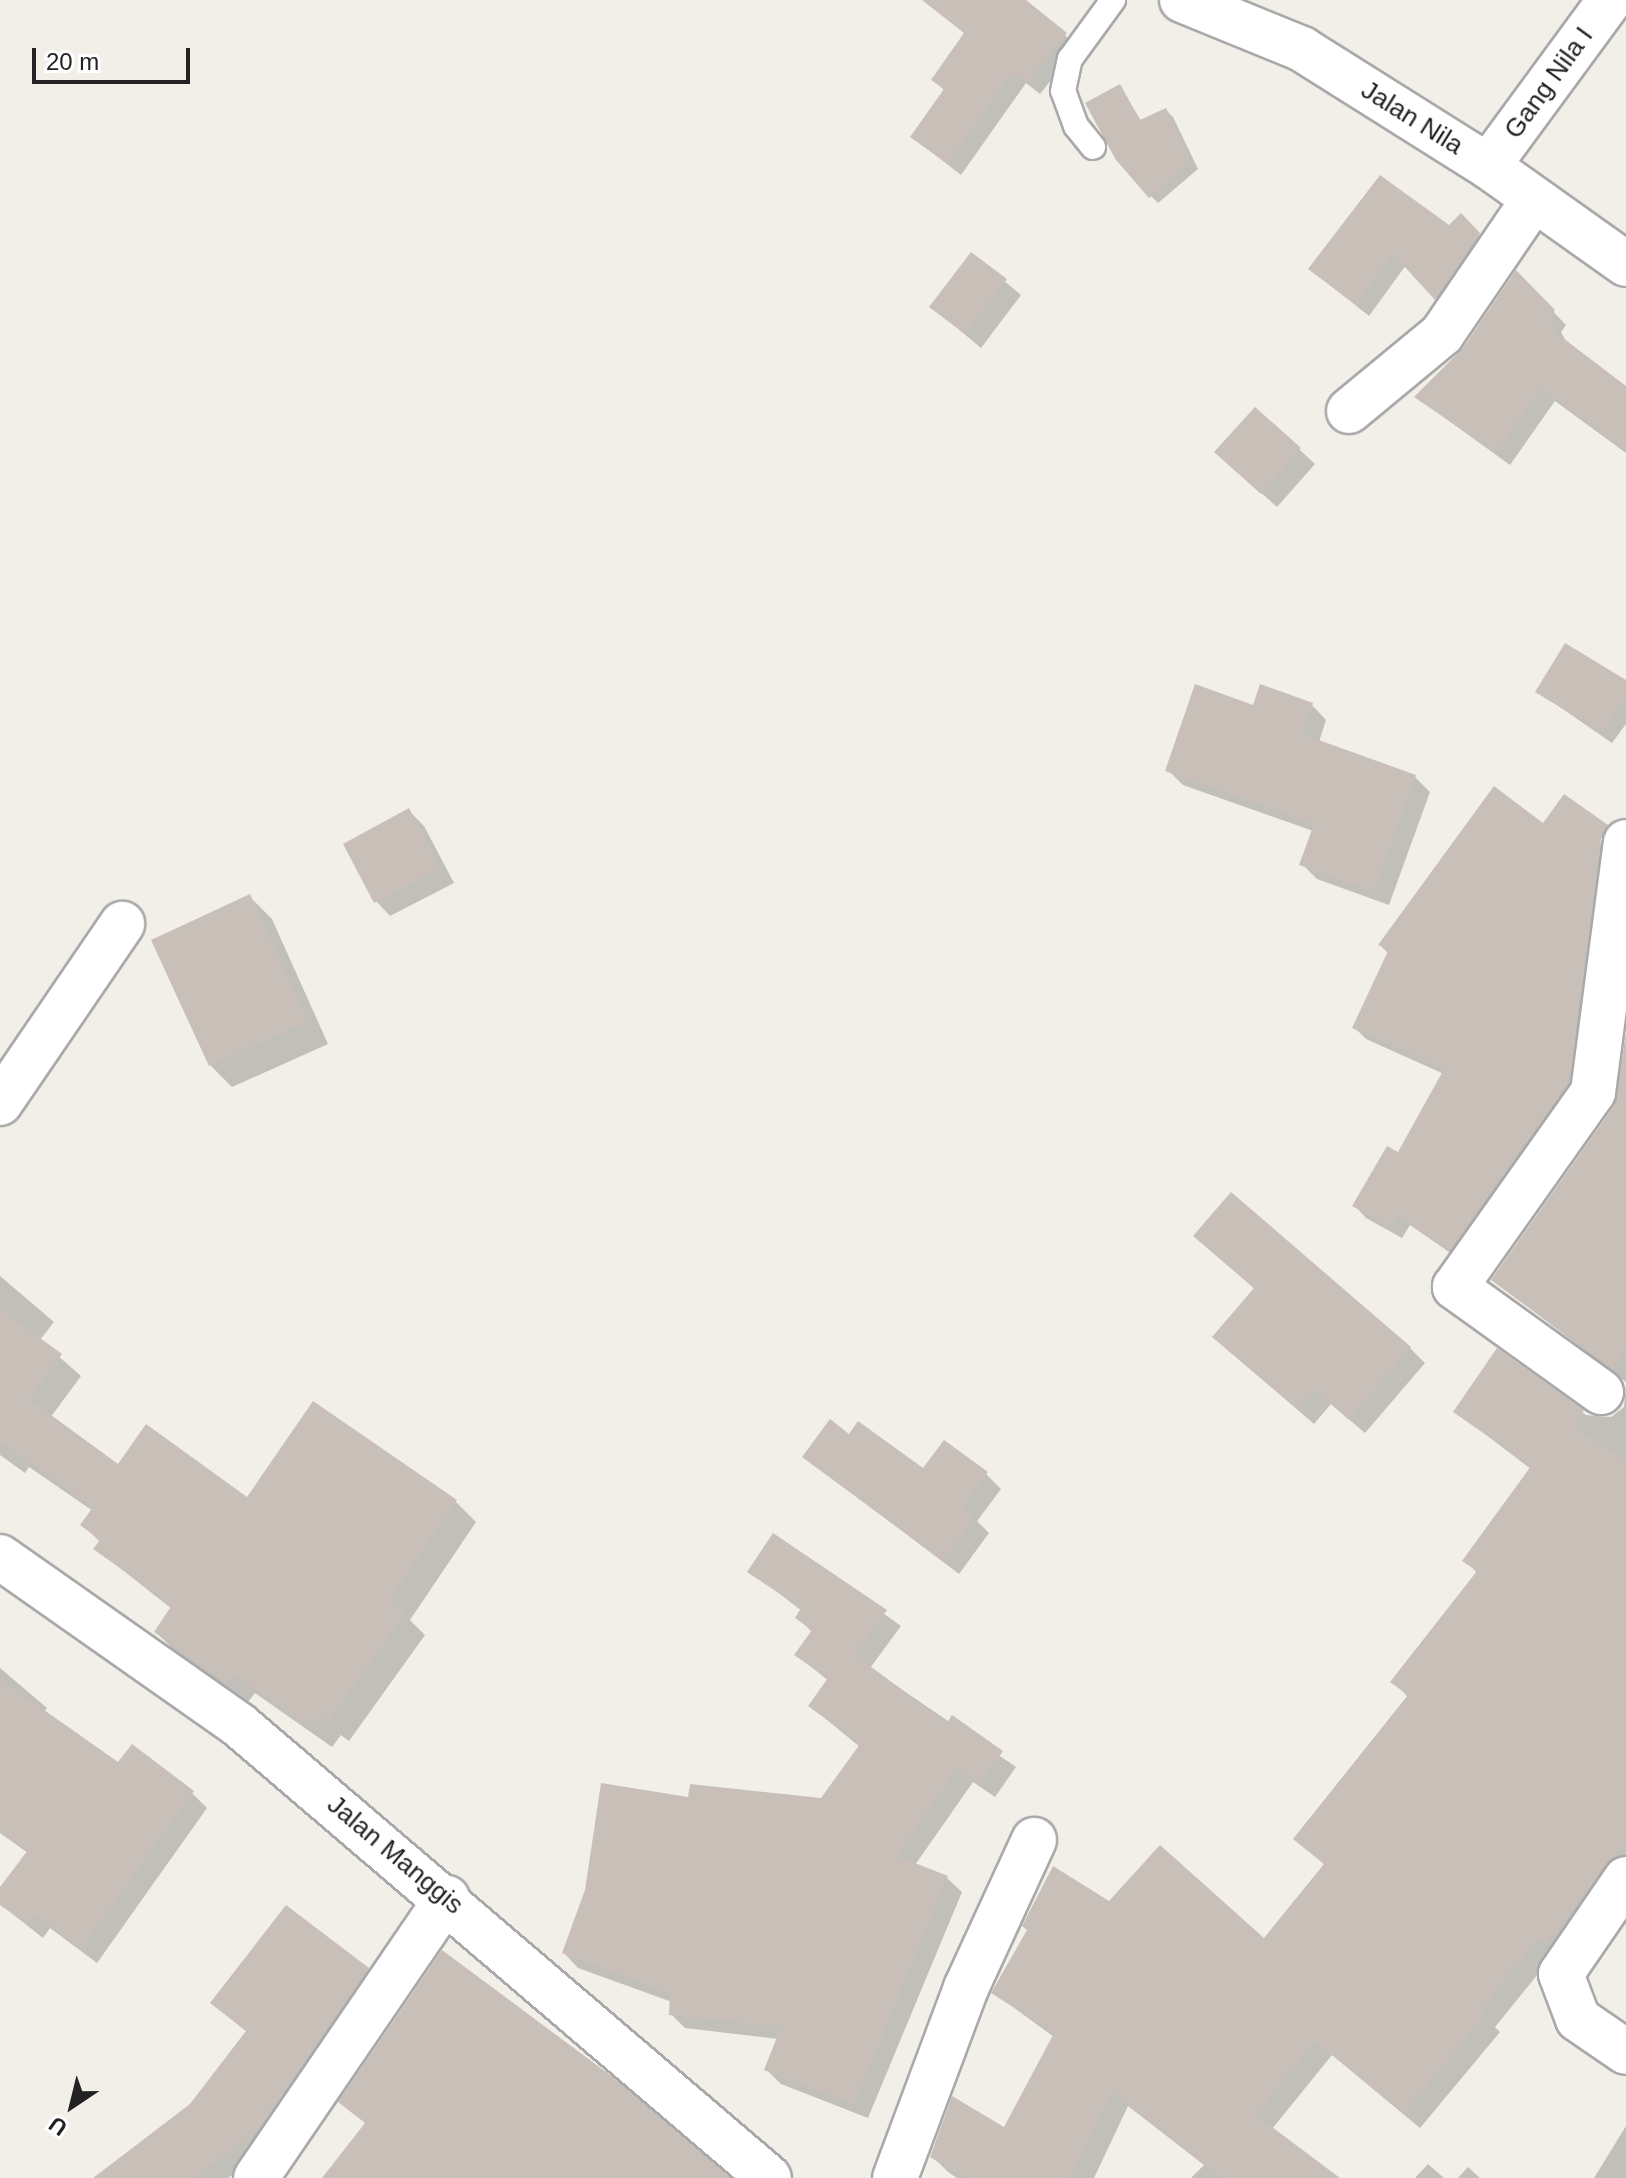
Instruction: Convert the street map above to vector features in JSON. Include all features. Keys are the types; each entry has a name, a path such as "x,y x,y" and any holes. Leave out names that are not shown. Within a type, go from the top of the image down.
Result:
{"street":[{"name":"Jalan Nila","path":"1182,0 1302,49 1488,166 1626,264"},
{"name":"Gang Nila I","path":"1488,166 1610,0"},
{"path":"1349,411 1442,334 1534,199"},
{"path":"1601,1392 1455,1287 1593,1092 1626,842"},
{"path":"0,1103 122,924"},
{"name":"Jalan Manggis","path":"0,1557 239,1725 447,1898 769,2178"},
{"path":"895,2178 966,1988 1034,1840"},
{"path":"1626,1879 1561,1974 1578,2019 1626,2052"},
{"path":"256,2178 447,1898"}],"lane":[{"path":"1093,147 1076,126 1063,91 1070,59 1113,0"}],"building":[{"path":"922,0 1026,0 1067,33 1027,83 1013,72 948,164 910,137 944,89 931,80 964,33"},
{"path":"1120,84 1140,120 1166,108 1192,162 1149,198 1116,160 1085,103"},
{"path":"1380,175 1449,225 1461,213 1480,233 1435,300 1393,254 1356,305 1308,269"},
{"path":"971,252 1007,279 965,334 929,307"},
{"path":"1516,270 1555,310 1549,319 1559,327 1555,332 1626,386 1626,451 1541,389 1496,453 1414,397 1463,348"},
{"path":"1255,407 1301,448 1261,494 1214,452"},
{"path":"1565,643 1626,680 1626,696 1603,733 1535,692"},
{"path":"1195,684 1253,705 1260,684 1313,703 1302,734 1416,775 1374,892 1299,865 1314,824 1165,771"},
{"path":"1494,786 1543,823 1564,794 1608,825 1601,839 1569,1083 1450,1251 1398,1215 1390,1228 1352,1206 1387,1146 1398,1152 1444,1069 1352,1028 1389,949 1378,945"},
{"path":"409,808 441,868 374,903 343,844"},
{"path":"250,894 308,1022 209,1066 151,940"},
{"path":"1626,1033 1626,1350 1612,1369 1491,1280 1614,1106"},
{"path":"1231,1192 1411,1347 1349,1420 1315,1390 1298,1410 1212,1337 1254,1288 1193,1236"},
{"path":"0,1309 62,1354 29,1399 118,1464 146,1424 247,1497 313,1401 457,1500 389,1601 406,1613 328,1722 320,1716 311,1728 233,1674 227,1683 154,1632 172,1605 93,1549 100,1540 80,1525 93,1507 0,1442"},
{"path":"1497,1348 1584,1410 1573,1426 1626,1461 1626,1843 1545,1945 1538,1939 1481,2010 1486,2014 1404,2114 1315,2041 1256,2115 1340,2178 1221,2178 1112,2092 1071,2178 964,2178 930,2157 952,2096 1004,2127 1054,2033 991,1993 1027,1930 1022,1926 1053,1866 1109,1901 1160,1845 1264,1938 1324,1864 1293,1839 1408,1695 1390,1682 1477,1571 1462,1561 1531,1466 1453,1412"},
{"path":"830,1419 849,1434 858,1421 923,1468 944,1440 988,1472 962,1508 975,1517 943,1561 802,1457"},
{"path":"773,1533 887,1610 855,1655 947,1723 952,1715 1003,1751 980,1784 957,1769 897,1856 948,1876 854,2105 764,2070 781,2027 669,2015 670,1994 562,1953 585,1890 601,1783 688,1797 690,1784 821,1798 860,1744 808,1706 828,1678 794,1655 812,1630 795,1618 801,1608 747,1572"},
{"path":"0,1679 118,1762 132,1744 194,1791 81,1949 34,1914 27,1924 0,1905 0,1887 28,1850 0,1831"},
{"path":"286,1905 369,1968 260,2128 247,2144 243,2141 194,2178 93,2178 190,2104 246,2031 210,2003"},
{"path":"442,1950 614,2078 731,2178 322,2178 365,2123 338,2102"}]}
